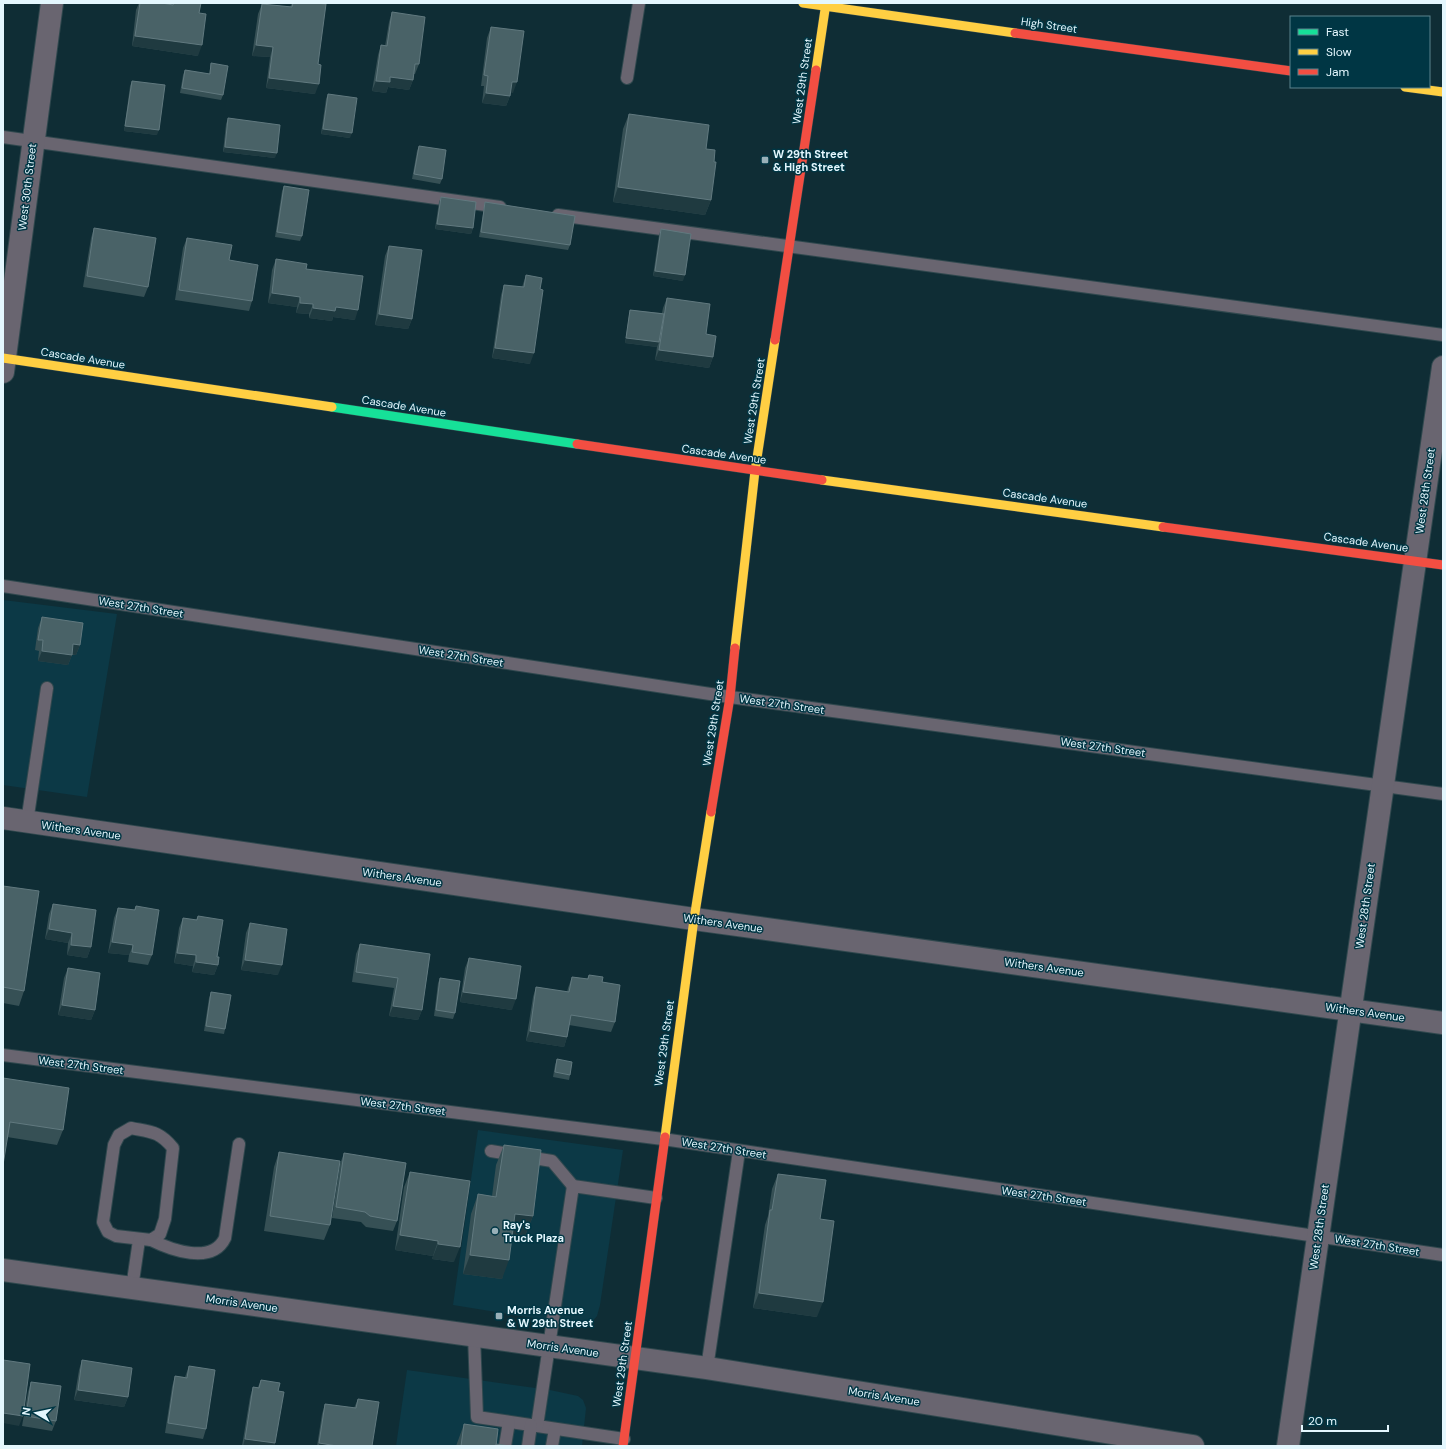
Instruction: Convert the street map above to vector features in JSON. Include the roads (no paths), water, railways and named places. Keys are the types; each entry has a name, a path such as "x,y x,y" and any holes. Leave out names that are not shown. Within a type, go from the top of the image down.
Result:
{"street":[{"name":"West 30th Street","path":"4,363 52,3"},
{"name":"High Street","path":"803,3 826,4 1290,71"},
{"name":"West 29th Street","path":"623,1443 694,919 730,696 755,471 826,4"},
{"path":"1413,88 1443,92"},
{"name":"Cascade Avenue","path":"4,363 755,471 1443,565"},
{"name":"West 28th Street","path":"1288,1446 1443,367"},
{"name":"Withers Avenue","path":"3,818 694,919 1443,1023"},
{"name":"Morris Avenue","path":"3,1270 707,1368 1193,1446"}],"lane":[{"path":"627,78 639,3"},
{"path":"3,137 514,209"},
{"path":"545,213 790,248 1443,335"},
{"name":"West 27th Street","path":"3,586 730,696 1443,794"},
{"path":"27,822 48,688"},
{"name":"West 27th Street","path":"3,1054 663,1139 1443,1255"},
{"path":"145,1240 160,1234 165,1219 173,1148 165,1138 156,1133 130,1128 119,1135 114,1145 103,1222 108,1232 116,1236 145,1240 190,1253 212,1252 221,1246 225,1238 239,1144"},
{"path":"491,1151 552,1161 572,1186 656,1198"},
{"path":"707,1368 739,1151"},
{"path":"528,1446 534,1426 549,1346 572,1186"},
{"path":"132,1288 145,1240"},
{"path":"474,1335 477,1417 554,1429 623,1443"},
{"path":"505,1446 508,1422"},
{"path":"552,1446 554,1429"}],"place":[{"name":"W 29th Street & High Street","path":"765,160"},
{"name":"Ray's Truck Plaza","path":"495,1231"},
{"name":"Morris Avenue & W 29th Street","path":"499,1316"}]}
